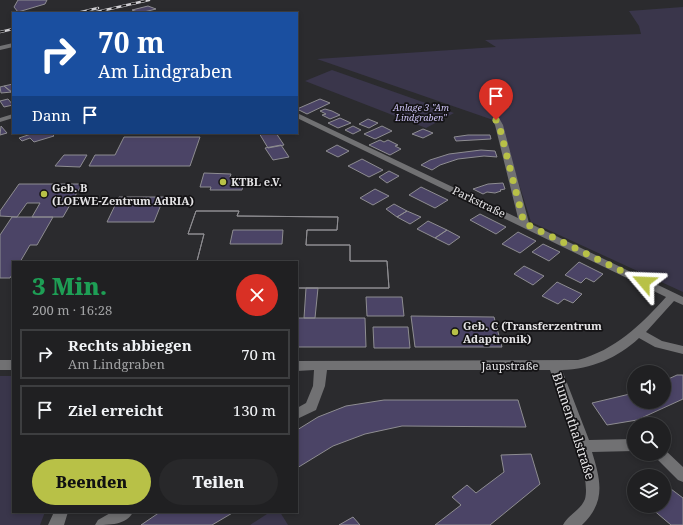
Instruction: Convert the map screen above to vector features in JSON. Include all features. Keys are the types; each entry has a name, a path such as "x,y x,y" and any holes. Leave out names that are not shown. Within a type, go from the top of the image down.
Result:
{"street":[{"path":"0,48 12,45"},
{"name":"Parkstraße","path":"298,115 678,298"},
{"path":"0,120 12,116"},
{"path":"496,120 499,125 524,223"},
{"name":"Jaupstraße","path":"298,366 555,366 578,364 602,359 617,350 639,333 678,298"},
{"path":"639,333 660,344 683,350"},
{"path":"0,365 12,365"},
{"path":"298,413 311,406 319,386 321,366"},
{"name":"Blumenthalstraße","path":"555,366 592,474 593,498 589,507 571,525"},
{"path":"583,446 627,445"},
{"path":"668,461 683,476"},
{"path":"56,525 61,513"},
{"path":"103,525 124,513"}],"green space":[{"path":"683,7 683,292 531,222 499,121 317,59 496,47 485,40 641,34 639,26 629,11"},
{"name":"Anlage 3 \"Am Lindgraben\"","path":"332,70 454,113 426,128 305,81"},
{"path":"0,376 12,376 12,513 45,513 40,525 0,525"},
{"path":"268,513 281,513 288,525 250,525"}],"building":[{"path":"18,0 47,0 45,4 18,12 14,7"},
{"path":"148,6 156,9 144,12 132,10"},
{"path":"12,84 12,93 4,86"},
{"path":"4,86 12,92 1,93 0,87"},
{"path":"8,99 12,105 4,107 0,101"},
{"path":"320,99 330,103 307,114 298,109"},
{"path":"325,109 340,115 330,119 322,115 326,114 320,111"},
{"path":"340,118 351,123 338,128 328,123"},
{"path":"368,119 378,123 369,128 359,124"},
{"path":"1,126 7,133 0,135"},
{"path":"353,126 361,130 353,134 345,130"},
{"path":"382,126 392,131 375,139 364,134"},
{"path":"423,129 433,133 423,138 412,134"},
{"path":"31,134 52,134 54,136 34,142 30,138 22,141 19,138"},
{"path":"260,134 277,134 284,145 268,148"},
{"path":"468,135 490,135 491,139 456,141 454,137"},
{"path":"124,137 200,137 190,166 89,166 95,155 115,155"},
{"path":"380,140 384,142 388,140 398,145 395,146 401,149 390,155 369,145"},
{"path":"281,145 289,157 273,160 265,148"},
{"path":"337,145 349,151 338,157 326,151"},
{"path":"481,150 495,151 497,157 484,156 458,159 440,165 432,170 421,165 430,160 449,154"},
{"path":"64,155 87,155 80,167 55,166"},
{"path":"362,159 383,170 369,177 348,166"},
{"path":"389,171 399,176 387,183 379,177"},
{"name":"KTBL e.V.","path":"204,173 231,174 230,177 245,177 242,190 210,190 211,187 200,187"},
{"path":"503,183 505,189 495,193 487,192 483,194 473,189 488,184"},
{"name":"Geb. B (LOEWE-Zentrum AdRIA)","path":"19,184 82,184 63,217 32,217 40,203 27,203 17,217 0,216 0,211"},
{"path":"421,187 448,200 435,208 409,195"},
{"path":"375,189 389,196 373,205 360,198"},
{"path":"119,197 164,197 154,222 107,222"},
{"path":"394,204 407,211 397,217 386,209"},
{"path":"196,211 239,211 237,216 338,217 337,230 307,230 306,245 350,245 350,261 387,261 389,288 298,288 298,261 197,261 204,234 188,234","holes":["233,230 283,230 282,244 230,244"]},
{"path":"196,211 239,211 237,216 338,217 337,230 307,230 306,245 350,245 350,261 387,261 389,288 298,288 298,261 197,261 204,234 188,234"},
{"path":"407,211 421,217 410,224 397,217"},
{"path":"480,214 506,227 496,234 470,220"},
{"path":"12,217 53,217 37,245 30,245 21,261 12,261 12,275 10,278 0,278 0,235"},
{"path":"428,221 447,230 435,238 417,229"},
{"path":"447,230 460,237 449,245 435,238"},
{"path":"518,232 536,241 520,253 502,244"},
{"path":"543,244 560,252 549,261 532,252"},
{"path":"579,262 603,274 594,282 586,278 581,283 565,275"},
{"path":"524,266 544,276 533,285 514,274"},
{"path":"557,282 582,294 573,303 564,299 558,304 542,296"},
{"path":"306,288 318,288 315,318 304,318"},
{"path":"366,297 402,297 404,316 367,316"},
{"name":"Geb. C (Transferzentrum Adaptronik)","path":"411,316 494,317 502,347 415,347"},
{"path":"298,318 365,318 366,347 298,347"},
{"path":"373,327 408,327 410,348 374,348"},
{"path":"677,375 683,375 683,399 671,404 671,378"},
{"path":"627,395 627,409 661,409 644,417 627,417 627,422 607,425 592,403"},
{"path":"384,400 518,400 526,427 402,426 365,434 333,446 298,467 298,429 318,417 346,406"},
{"path":"531,454 540,484 490,525 435,525 461,505 452,497 467,485 476,493 504,472 501,455"},
{"path":"671,489 683,498 683,525 671,525 657,513 671,513"},
{"path":"159,513 232,513 212,525 141,525"},
{"path":"353,517 360,525 339,525"}],"railway":[{"path":"96,12 149,0"},
{"path":"81,12 98,8"},
{"path":"0,32 12,29"}],"place":[{"name":"KTBL e.V.","path":"223,182"},
{"name":"Geb. B (LOEWE-Zentrum AdRIA)","path":"44,194"},
{"name":"Geb. C (Transferzentrum Adaptronik)","path":"455,332"}],"route":[{"path":"496,120 499,125 524,223 644,282"}]}
